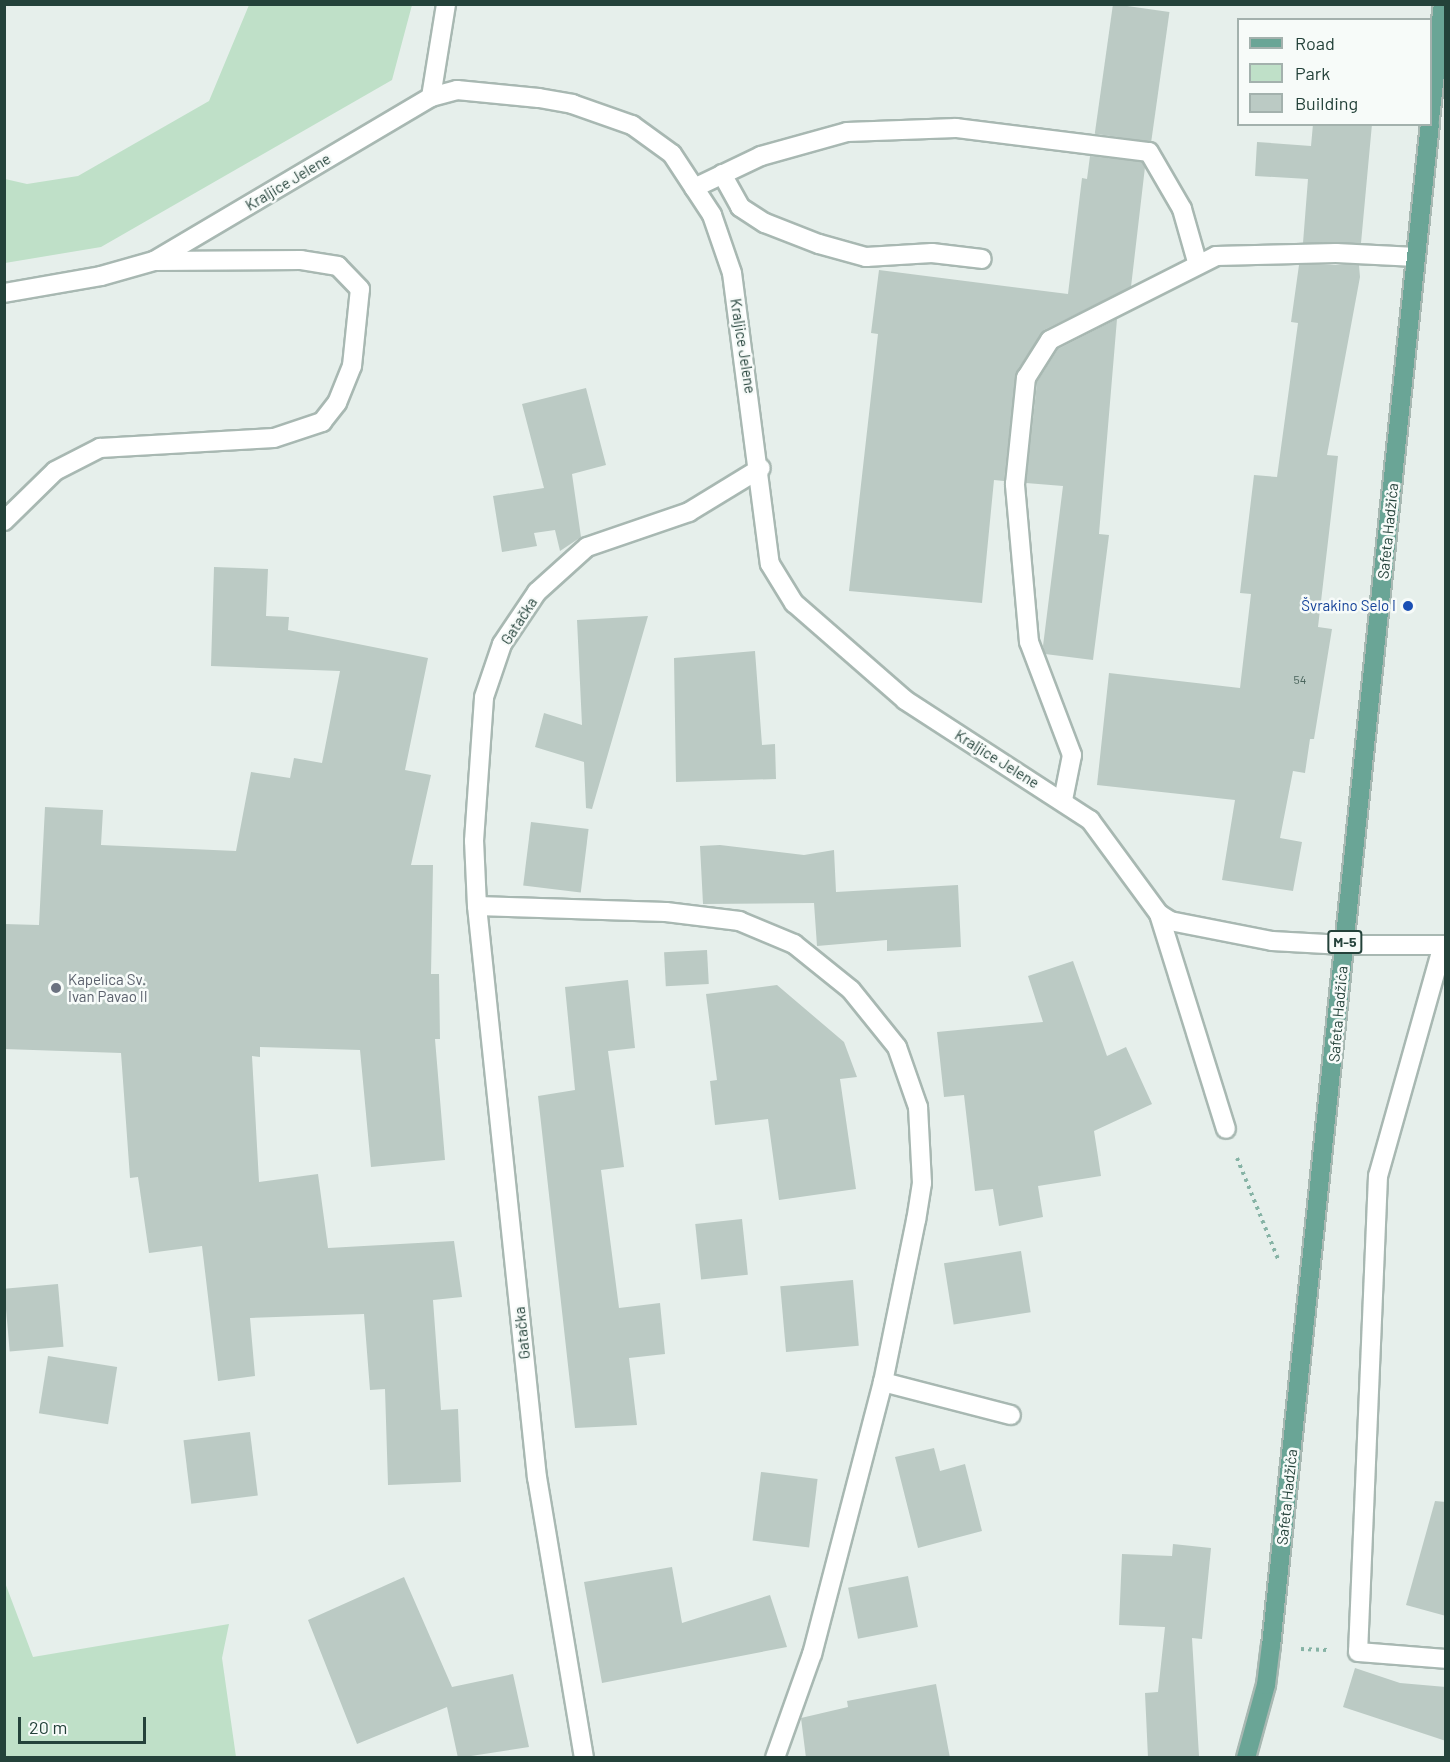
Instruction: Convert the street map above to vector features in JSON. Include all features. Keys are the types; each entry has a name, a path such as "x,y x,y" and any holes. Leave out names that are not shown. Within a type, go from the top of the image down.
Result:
{"main road":[{"path":"1432,109 1443,4"},
{"name":"Safeta Hadžića","path":"1246,1758 1266,1684 1430,126"}],"street":[{"path":"431,97 446,4"},
{"name":"Kraljice Jelene","path":"4,293 101,276 154,261 431,97 457,90 582,107 632,125 672,154 712,215 732,273 761,468 771,564 794,603 905,700 1063,800 1090,820 1159,914 1226,1129"},
{"path":"694,188 761,156 847,132 956,129 1149,152 1182,209 1198,265"},
{"path":"722,174 740,207 765,223 819,244 866,257 932,253 982,259"},
{"path":"1063,800 1072,755 1029,642 1015,484 1026,378 1050,340 1142,298 1216,256 1254,253 1416,257"},
{"path":"4,521 55,471 100,448 274,438 322,422 337,403 352,366 360,289 338,266 301,260 154,261"},
{"name":"Gatačka","path":"584,1758 537,1478 477,906 478,747 484,697 502,644 537,592 588,547 689,512 761,468"},
{"path":"477,906 666,912 739,921 794,944 851,990 897,1047 918,1107 922,1183 883,1382 812,1654 775,1758"},
{"path":"1159,914 1204,930 1272,941 1344,945 1444,945 1378,1176 1358,1652 1446,1659"},
{"path":"883,1382 1011,1415"}],"path":[{"path":"1226,1129 1279,1261"},
{"path":"1270,1646 1358,1652"}],"green space":[{"path":"249,5 412,5 392,80 101,247 5,263 5,179 27,184 78,176 209,101"},
{"path":"4,1580 33,1657 229,1624 222,1658 236,1757 5,1757"}],"building":[{"path":"1113,4 1169,12 1151,142 1095,134"},
{"path":"1313,126 1372,126 1361,243 1303,243 1308,179 1255,176 1257,142 1311,146"},
{"path":"1090,156 1142,162 1145,167 1131,287 1044,330 1016,372 1004,481 994,480 982,603 849,591 878,334 871,333 879,270 1068,294 1082,178 1087,179"},
{"path":"1299,265 1359,265 1360,277 1327,455 1338,456 1318,627 1332,629 1314,739 1310,739 1305,773 1293,771 1280,838 1302,842 1293,891 1222,880 1235,800 1097,785 1109,673 1240,688 1251,594 1240,593 1254,475 1277,477 1298,323 1291,322"},
{"path":"1117,319 1099,534 1109,535 1093,660 1045,654 1043,646 1063,486 1026,483 1037,382 1058,349"},
{"path":"586,388 606,465 572,474 581,537 560,551 555,530 534,533 537,546 502,552 493,496 544,488 522,404"},
{"path":"214,567 268,569 266,616 289,617 288,630 428,658 405,770 431,775 411,865 433,865 431,974 439,974 440,1039 435,1039 445,1160 371,1167 360,1050 260,1047 260,1057 252,1056 259,1182 318,1174 328,1248 454,1241 462,1297 433,1300 441,1410 458,1409 461,1482 388,1485 385,1389 370,1390 364,1314 250,1318 255,1376 218,1381 202,1246 149,1253 138,1177 130,1178 121,1053 4,1049 4,924 39,925 45,807 103,810 101,845 236,851 251,772 290,778 294,758 322,763 340,671 211,666"},
{"path":"648,616 592,809 586,808 584,762 535,747 544,713 582,725 577,620"},
{"path":"755,651 762,745 775,744 776,779 676,782 674,658"},
{"path":"531,822 589,829 581,893 523,886"},
{"path":"720,845 804,855 834,850 836,892 958,885 961,947 887,951 887,940 817,946 814,903 703,904 700,846"},
{"path":"707,950 709,984 666,986 664,952"},
{"path":"1073,961 1107,1056 1126,1047 1152,1104 1094,1131 1101,1176 1038,1186 1043,1217 999,1226 993,1189 975,1191 964,1095 944,1097 937,1032 1043,1022 1028,976"},
{"path":"628,980 635,1048 608,1051 624,1167 601,1170 619,1308 660,1303 665,1354 629,1358 637,1425 575,1428 538,1096 575,1090 565,987"},
{"path":"777,985 844,1042 857,1077 840,1079 856,1189 779,1200 768,1119 715,1125 710,1081 717,1080 706,994"},
{"path":"742,1219 748,1275 701,1280 695,1224"},
{"path":"1021,1251 1031,1312 954,1324 944,1263"},
{"path":"853,1280 859,1346 786,1352 780,1286"},
{"path":"58,1284 63,1347 10,1351 4,1289"},
{"path":"48,1356 117,1367 108,1424 39,1413"},
{"path":"250,1432 258,1496 191,1504 183,1440"},
{"path":"934,1448 940,1471 965,1464 982,1531 918,1548 895,1457"},
{"path":"761,1472 818,1479 809,1547 753,1540"},
{"path":"1435,1501 1446,1502 1446,1616 1406,1605"},
{"path":"1173,1544 1211,1548 1202,1639 1192,1638 1199,1756 1148,1758 1145,1693 1158,1692 1165,1627 1119,1625 1122,1554 1172,1556"},
{"path":"672,1567 682,1623 770,1595 787,1647 602,1683 584,1582"},
{"path":"908,1576 918,1627 858,1639 848,1588"},
{"path":"404,1577 452,1687 513,1674 529,1747 458,1758 447,1707 357,1744 308,1620"},
{"path":"1355,1668 1400,1683 1446,1687 1446,1741 1343,1707"},
{"path":"936,1684 950,1758 806,1758 801,1718 848,1707 847,1701"}],"place":[{"name":"Švrakino Selo I","path":"1408,606"},
{"name":"Kapelica Sv. Ivan Pavao II","path":"56,988"}]}
